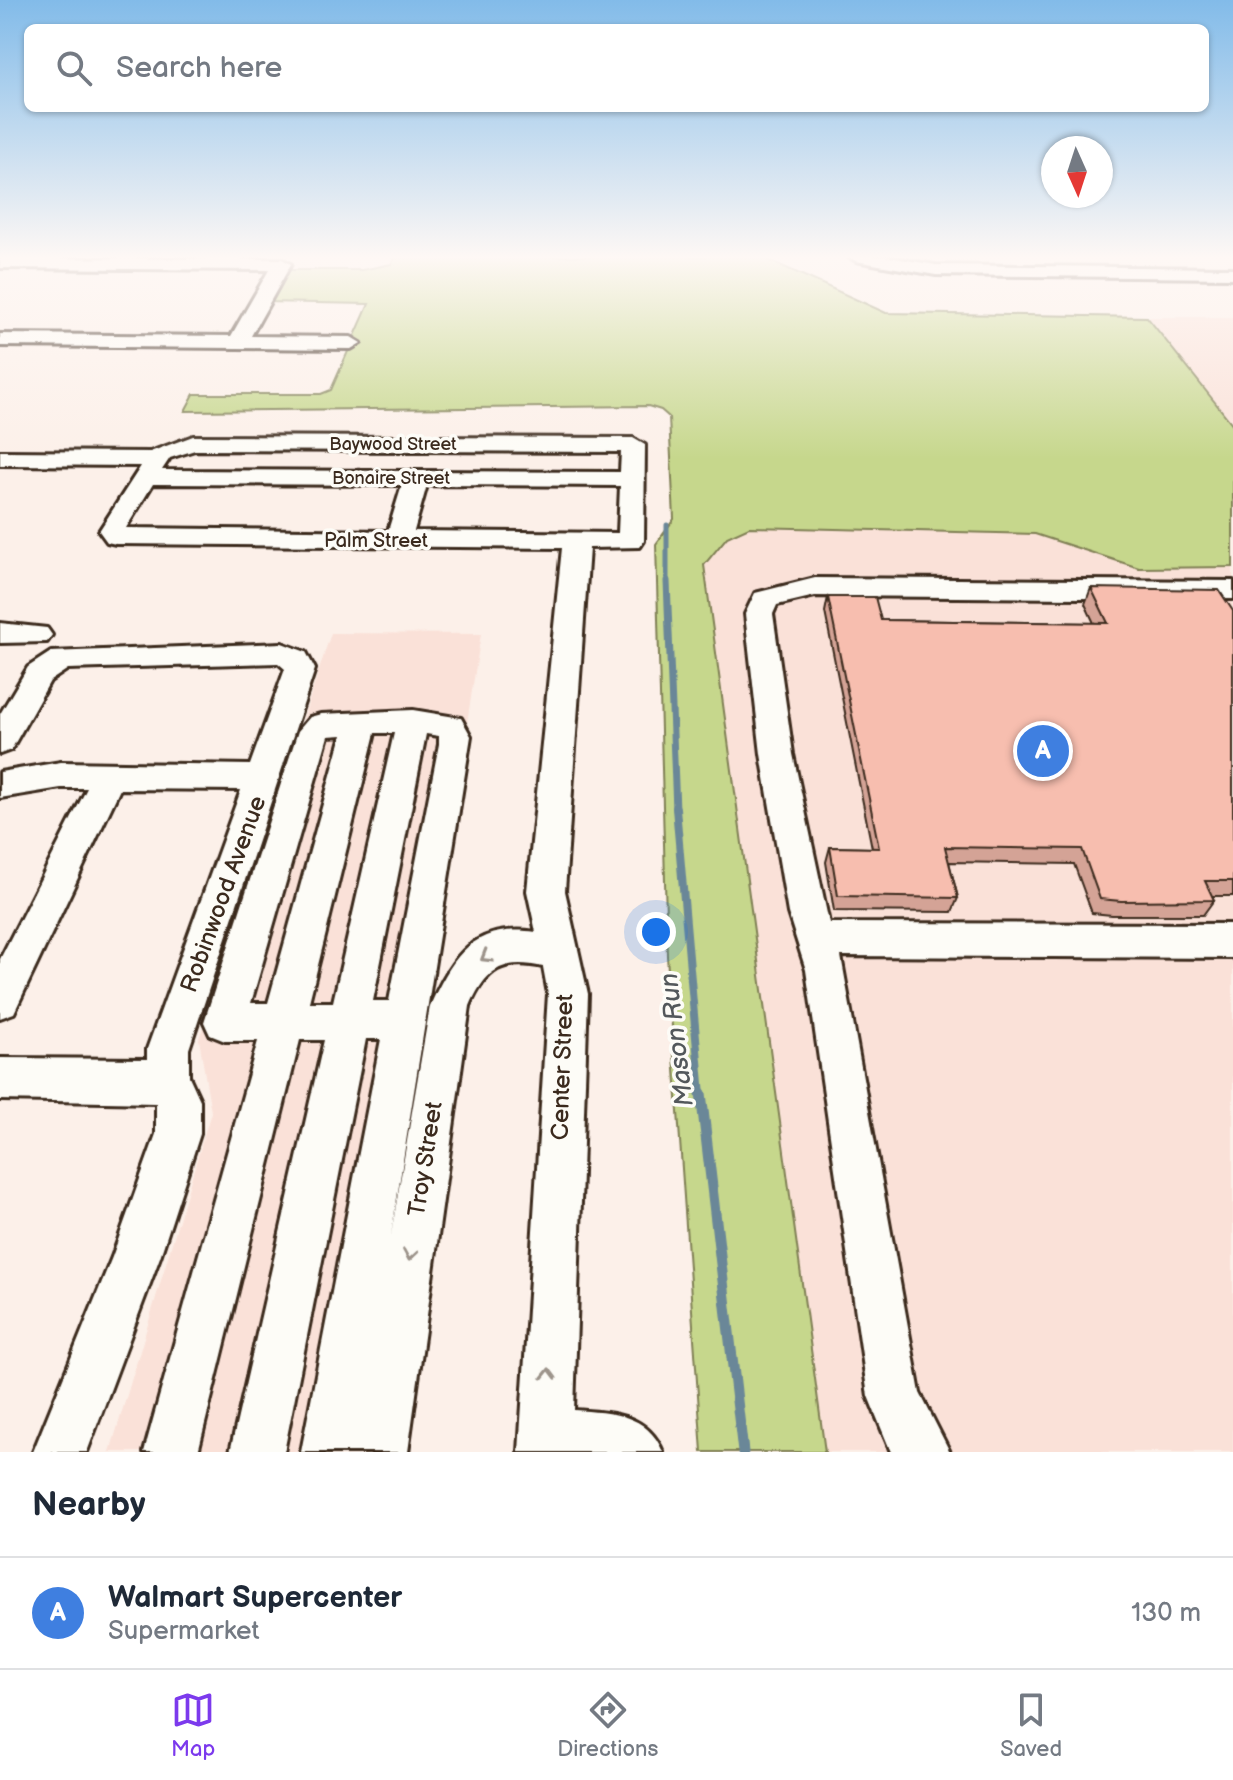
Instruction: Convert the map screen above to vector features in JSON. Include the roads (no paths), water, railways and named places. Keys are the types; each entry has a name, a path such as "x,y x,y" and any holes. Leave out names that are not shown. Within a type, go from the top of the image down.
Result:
{"street":[{"path":"238,342 248,324"},
{"path":"0,340 351,343"},
{"name":"Baywood Street","path":"153,468 170,448 193,443 633,445"},
{"name":"Palm Street","path":"153,468 115,525 112,531 116,536 631,541 633,445"},
{"name":"Bonaire Street","path":"0,458 153,468 417,478 634,479"},
{"path":"398,540 417,478"},
{"name":"Center Street","path":"547,1443 551,1299 568,994 546,891 576,541"},
{"path":"923,1452 914,1441 894,1396 826,970 807,913 777,754 759,614 765,599 815,587 1233,590"},
{"path":"0,633 37,635"},
{"name":"Robinwood Avenue","path":"0,742 39,674 62,659 282,653 295,659 300,669 168,1049 167,1080 178,1100 178,1134 136,1257 60,1452"},
{"path":"257,1452 413,721"},
{"path":"328,1452 406,1020 455,736 450,726 413,721 321,725 314,731 225,1022 406,1020"},
{"path":"171,1452 362,722"},
{"path":"0,785 61,775 264,778"},
{"path":"0,1000 110,775"},
{"path":"818,940 893,937 1233,941"},
{"name":"Troy Street","path":"381,1452 450,1006 462,973 490,951 526,944 559,955"},
{"path":"0,1079 167,1080"},
{"path":"547,1443 617,1441 636,1452"}],"waterway":[{"name":"Mason Run","path":"667,525 667,581"},
{"name":"Mason Run","path":"667,581 676,810"},
{"name":"Mason Run","path":"676,808 701,1095"},
{"name":"Mason Run","path":"701,1093 743,1452"}],"place":[{"name":"Walmart Supercenter","path":"1043,751"}]}
